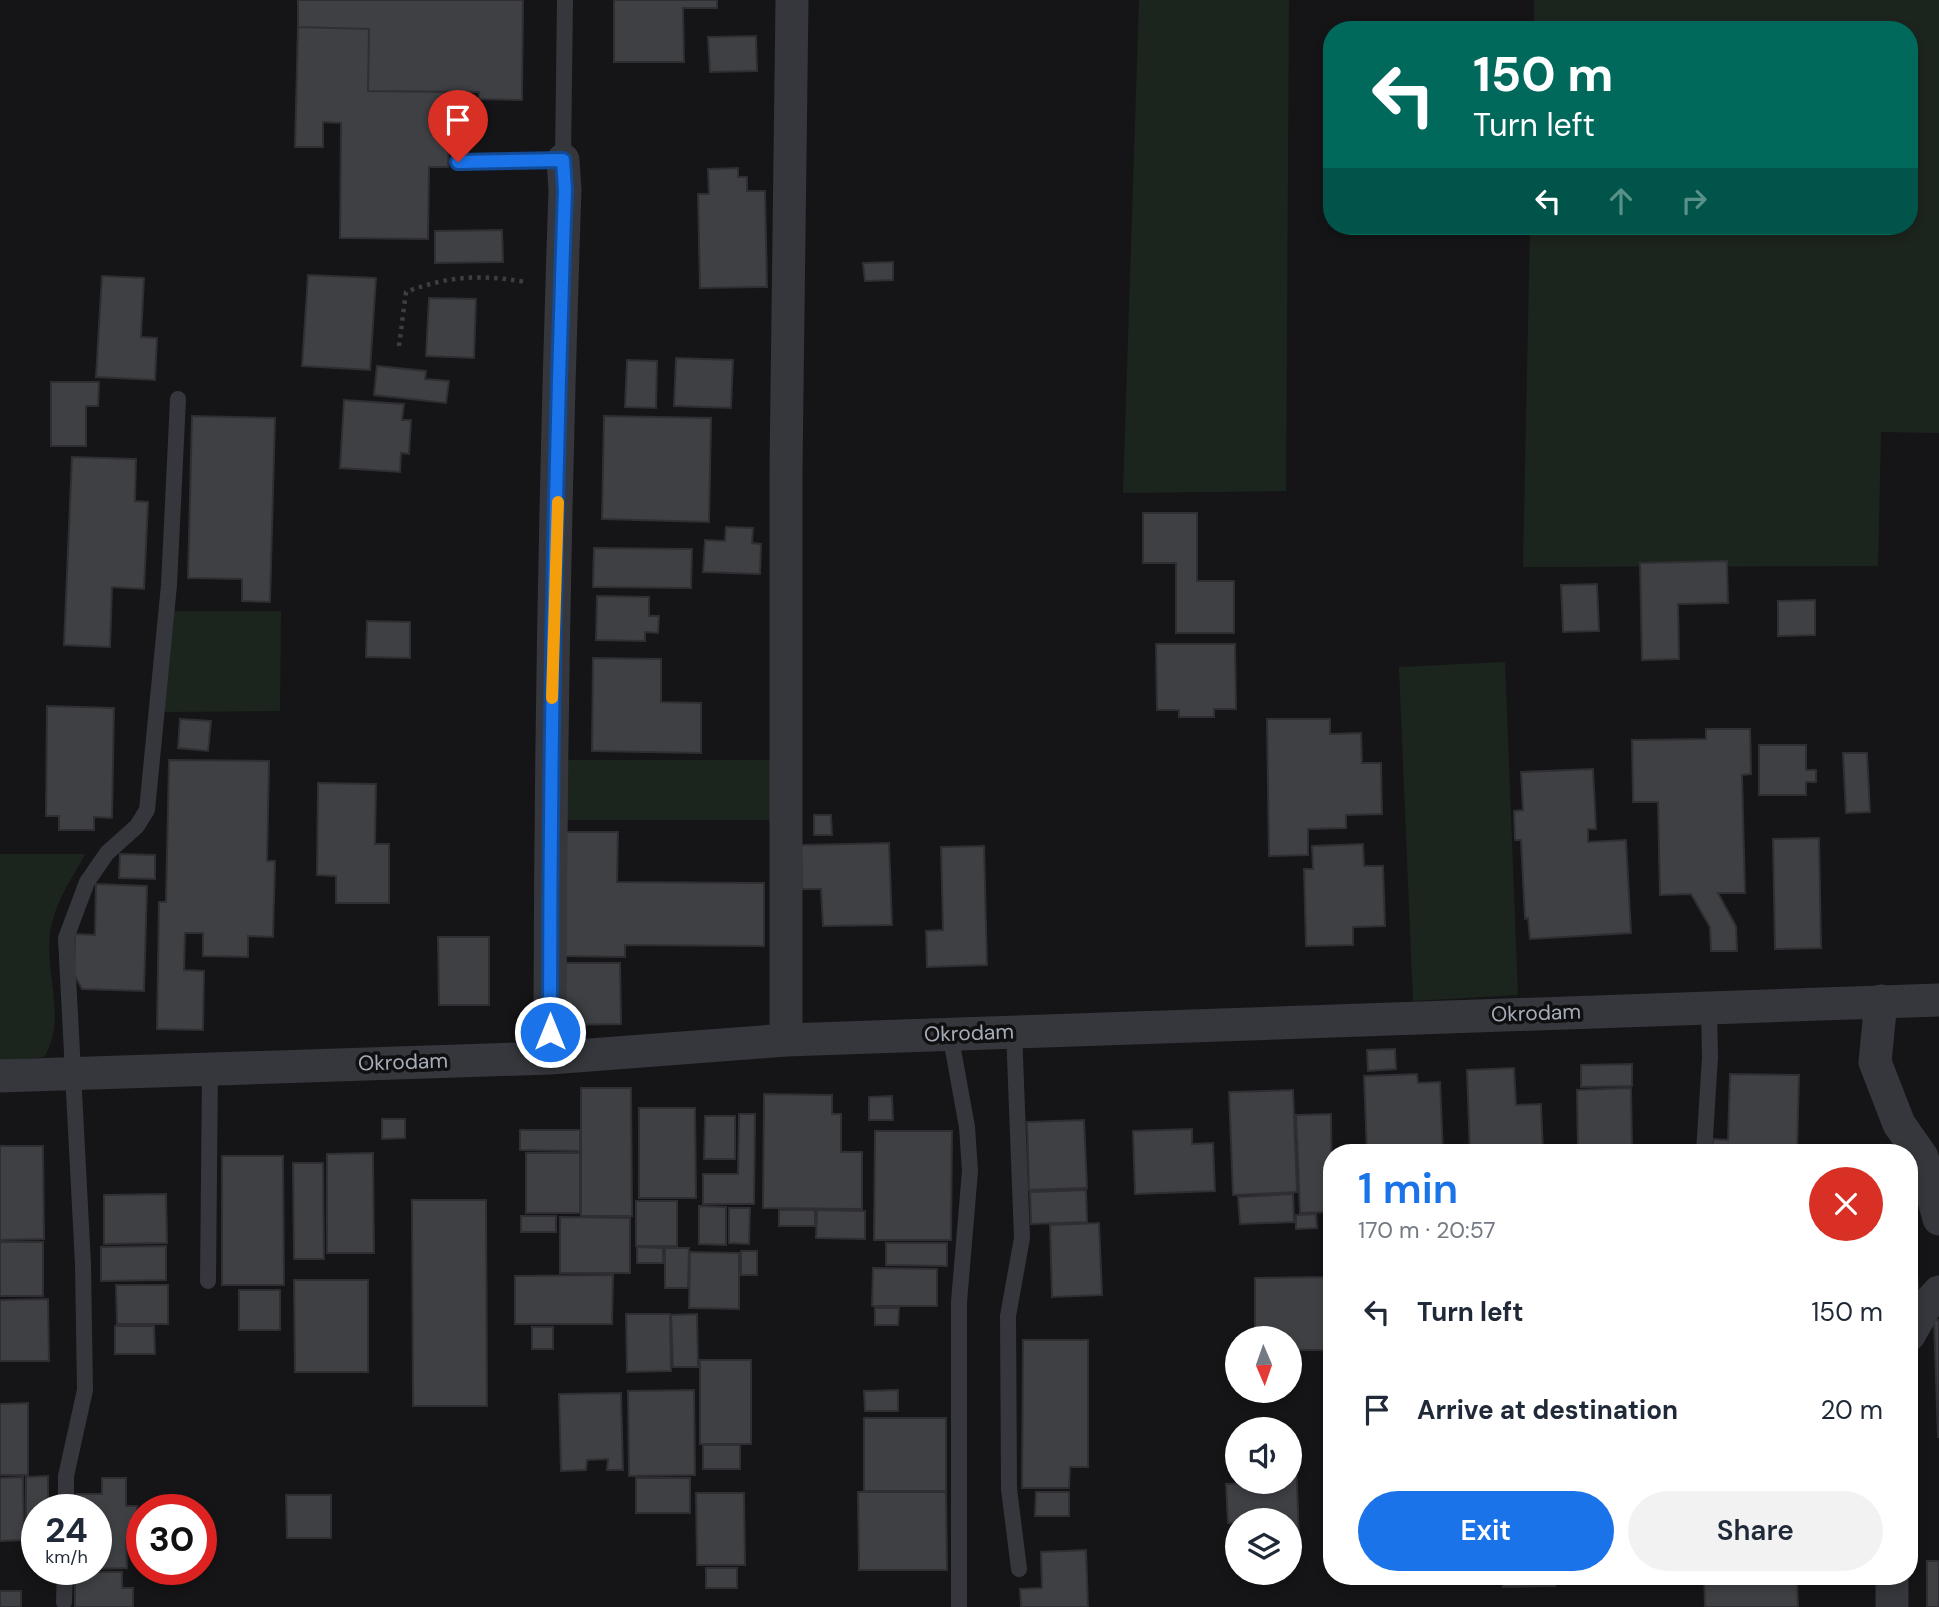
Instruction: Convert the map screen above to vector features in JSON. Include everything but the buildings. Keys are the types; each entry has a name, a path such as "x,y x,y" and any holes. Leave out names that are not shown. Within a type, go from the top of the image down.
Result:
{"street":[{"path":"786,1040 786,455 792,0"},
{"path":"550,1058 550,749 565,190 563,160"},
{"name":"Okrodam","path":"0,1076 550,1058 786,1040 950,1033 1939,1000"},
{"path":"1881,1002 1875,1062 1899,1124 1913,1144"},
{"path":"1918,1151 1922,1157 1939,1219"},
{"path":"1918,1319 1939,1292"},
{"path":"1892,1585 1892,1607"}],"lane":[{"path":"458,162 563,160 565,0"},
{"path":"65,1494 66,1476 85,1390 83,1264 66,938 87,881 107,853 137,826 147,810 169,585 177,399"},
{"path":"1705,1144 1710,1057 1709,1007"},
{"path":"1014,1031 1022,1238 1008,1316 1009,1475 1019,1569"},
{"path":"950,1033 967,1127 970,1171 959,1301 959,1607"},
{"path":"208,1281 210,1068"},
{"path":"64,1602 65,1585"}],"path":[{"path":"399,346 406,292 438,280 502,278 540,285 561,308"}],"shaded area":[{"path":"1139,0 1289,0 1286,491 1123,493"},
{"path":"1534,0 1939,0 1939,433 1881,432 1878,566 1523,567 1530,235 1918,235 1918,21 1534,21"},
{"path":"159,611 281,611 280,711 161,712"},
{"path":"1505,662 1518,995 1413,1001 1399,667"},
{"path":"563,760 776,760 775,820 563,820"},
{"path":"0,854 85,854 64,892 52,923 49,949 55,1013 51,1043 44,1057 0,1061"}],"slow traffic":[{"path":"552,698 558,502"}],"route":[{"path":"458,162 563,160 565,190 558,515 550,749 550,1032"}]}
